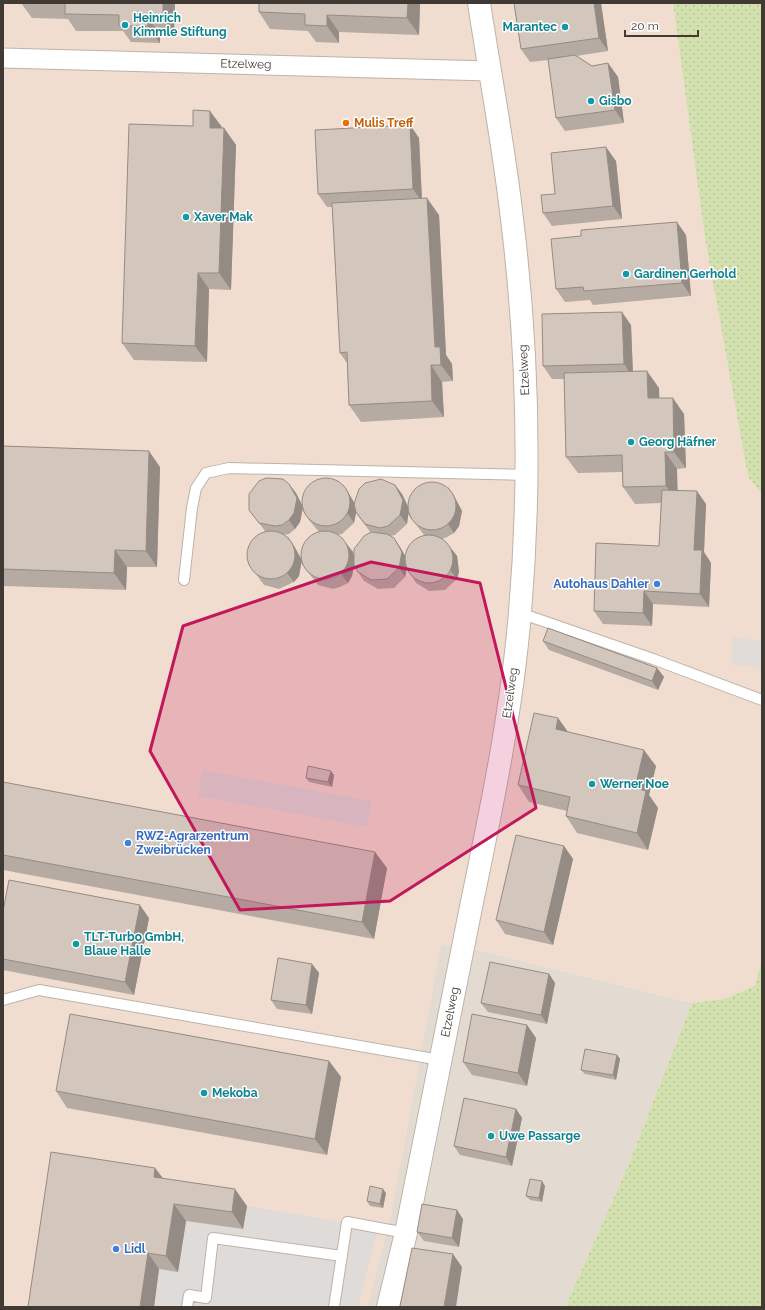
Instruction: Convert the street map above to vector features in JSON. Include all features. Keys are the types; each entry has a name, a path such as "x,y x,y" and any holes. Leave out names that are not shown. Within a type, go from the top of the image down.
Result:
{"street":[{"name":"Etzelweg","path":"388,1307 406,1232 499,768 514,675 520,612 526,475 525,386 520,293 512,218 479,3"},
{"name":"Etzelweg","path":"3,58 489,71"}],"lane":[{"path":"184,580 192,508 196,488 206,474 229,468 526,475"},
{"path":"520,612 653,659 762,700"},
{"path":"3,1000 38,990 440,1060"},
{"path":"334,1307 347,1222 406,1232"},
{"path":"187,1307 189,1295 206,1298 213,1238 342,1256"}],"highlighted area":[{"path":"371,562 480,583 536,808 390,901 240,910 150,751 183,626"}],"shaded area":[{"path":"3,3 673,3 705,238 748,477 762,494 762,959 755,986 724,999 692,1003 482,951 441,944 391,1214 367,1307 3,1307"},
{"path":"732,637 762,641 762,670 752,666 732,665"},
{"path":"202,770 372,801 367,827 198,796"},
{"path":"441,944 482,951 692,1003 628,1166 565,1307 367,1307 391,1214"},
{"path":"247,1206 378,1228 358,1307 154,1307 159,1269 178,1272 186,1221 243,1229"}],"green space":[{"path":"673,3 762,3 762,494 748,477 705,238"},
{"path":"762,959 762,1307 565,1307 628,1166 692,1003 724,999 755,986"}],"building":[{"path":"65,3 163,3 163,18 148,18 148,26 119,26 119,15 65,14"},
{"path":"259,3 408,3 407,18 327,15 327,26 305,25 305,14 259,12"},
{"name":"Marantec","path":"514,3 594,3 599,38 521,49"},
{"name":"Gisbo","path":"575,55 592,66 608,63 615,110 556,118 548,59"},
{"name":"Xaver Mak","path":"193,110 210,111 210,128 224,128 219,273 198,273 195,346 122,343 129,124 193,126"},
{"path":"410,125 413,189 318,194 315,130"},
{"path":"606,147 613,206 543,213 541,195 555,194 551,153"},
{"path":"427,198 435,347 440,347 441,365 431,365 432,401 349,405 347,352 340,353 332,203"},
{"name":"Gardinen Gerhold","path":"677,222 682,283 584,291 583,287 556,289 551,239 581,236 581,230"},
{"path":"622,312 624,364 543,366 542,314"},
{"name":"Georg Häfner","path":"647,371 648,398 673,398 674,452 665,452 666,486 623,487 622,455 566,457 564,373"},
{"path":"3,446 149,451 146,551 115,550 114,573 3,569"},
{"path":"266,478 283,479 289,484 297,498 294,513 289,520 282,525 275,526 259,523 249,510 249,494 259,481"},
{"path":"326,478 335,480 343,485 348,493 350,502 348,511 343,519 335,524 326,526 317,524 309,519 304,511 302,502 304,493 309,485 317,480"},
{"path":"381,479 395,485 403,500 400,515 388,526 380,528 365,524 356,512 354,504 359,489 365,483"},
{"path":"432,482 441,484 449,489 454,497 456,506 454,515 449,523 441,528 432,530 423,528 415,523 410,515 408,506 410,497 415,489 423,484"},
{"name":"Autohaus Dahler","path":"662,490 697,491 694,550 702,550 700,594 644,591 643,613 594,611 596,543 659,546"},
{"path":"271,531 280,533 288,538 293,546 295,555 293,564 288,572 280,577 271,579 262,577 254,572 249,564 247,555 249,546 254,538 262,533"},
{"path":"320,531 330,531 342,538 349,550 349,560 342,572 330,579 320,579 312,575 305,568 301,560 301,550 305,542 312,535"},
{"path":"371,532 387,534 394,538 402,552 399,568 387,579 371,580 358,572 354,565 354,549 364,536"},
{"path":"429,535 438,537 446,542 451,550 453,559 451,568 446,576 438,581 429,583 420,581 412,576 407,568 405,559 407,550 412,542 420,537"},
{"path":"548,628 657,668 652,681 543,641"},
{"name":"Werner Noe","path":"534,713 558,718 556,729 644,750 635,788 646,791 637,833 566,816 570,797 518,785"},
{"path":"308,766 331,771 328,782 306,778"},
{"name":"RWZ-Agrarzentrum Zweibrücken","path":"3,782 375,852 362,922 3,855"},
{"path":"516,835 564,846 544,932 496,920"},
{"name":"TLT-Turbo GmbH, Blaue Halle","path":"9,880 140,905 125,982 3,959 3,911"},
{"path":"278,958 312,964 306,1005 271,1000"},
{"path":"490,962 549,974 541,1015 481,1003"},
{"name":"Mekoba","path":"70,1014 329,1061 315,1139 56,1091"},
{"path":"472,1014 527,1025 518,1073 463,1062"},
{"path":"585,1049 617,1055 613,1075 581,1070"},
{"name":"Uwe Passarge","path":"464,1098 516,1109 506,1157 454,1146"},
{"name":"Lidl","path":"51,1152 155,1168 154,1177 235,1189 232,1212 174,1204 166,1256 148,1253 140,1307 28,1307"},
{"path":"530,1179 542,1181 539,1198 526,1196"},
{"path":"370,1186 383,1189 380,1204 367,1201"},
{"path":"422,1204 457,1210 452,1238 417,1232"},
{"path":"412,1248 453,1254 444,1307 400,1306"}],"place":[{"name":"Heinrich Kimmle Stiftung","path":"125,25"},
{"name":"Marantec","path":"565,27"},
{"name":"Gisbo","path":"591,101"},
{"name":"Mulis Treff","path":"346,123"},
{"name":"Xaver Mak","path":"186,217"},
{"name":"Gardinen Gerhold","path":"626,274"},
{"name":"Georg Häfner","path":"631,442"},
{"name":"Autohaus Dahler","path":"657,584"},
{"name":"Werner Noe","path":"592,784"},
{"name":"RWZ-Agrarzentrum Zweibrücken","path":"128,843"},
{"name":"TLT-Turbo GmbH, Blaue Halle","path":"76,944"},
{"name":"Mekoba","path":"204,1093"},
{"name":"Uwe Passarge","path":"491,1136"},
{"name":"Lidl","path":"116,1249"}]}
